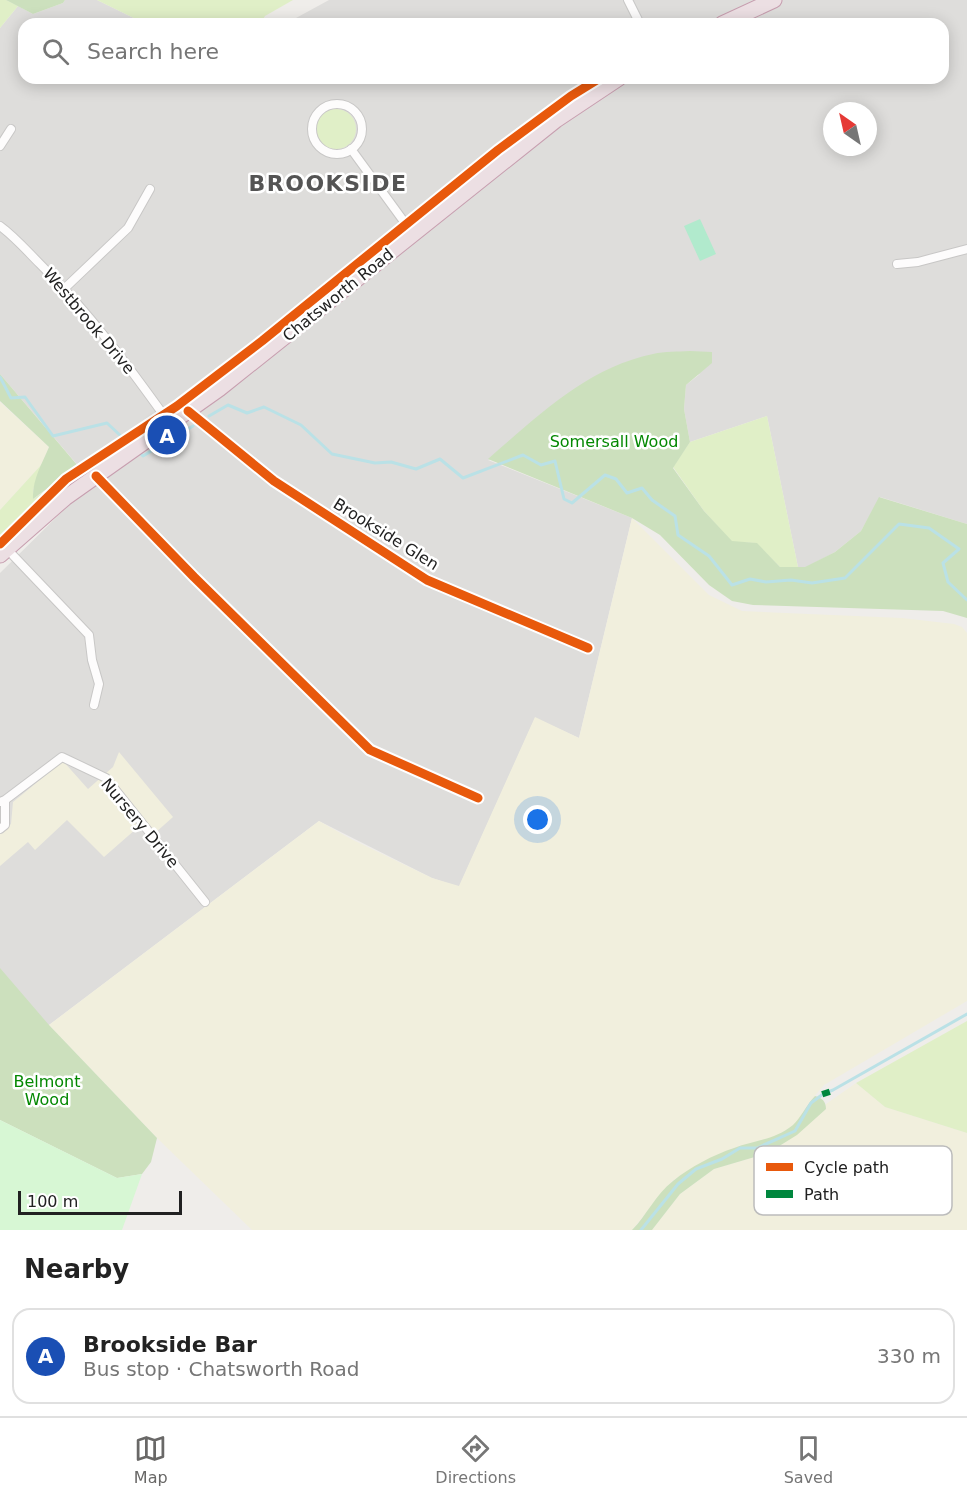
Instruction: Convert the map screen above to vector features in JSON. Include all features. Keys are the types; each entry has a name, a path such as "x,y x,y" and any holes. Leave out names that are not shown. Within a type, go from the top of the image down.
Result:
{"highway":[{"path":"735,18 774,0"},
{"name":"Chatsworth Road","path":"3,552 65,498 188,411 278,343 556,120 610,84"}],"street":[{"path":"628,0 637,18"},
{"path":"341,104 349,106 356,112 362,128 361,136 351,149 335,154 327,152 315,142 312,126 314,118 324,107 341,104"},
{"path":"0,146 11,129"},
{"path":"351,149 412,234"},
{"path":"65,288 128,228 150,189"},
{"name":"Westbrook Drive","path":"0,226 65,288 128,366 170,424"},
{"path":"897,264 918,262 967,249"},
{"name":"Brookside Glen","path":"188,411 274,481 427,580 588,648"},
{"path":"96,476 370,750 478,798"},
{"path":"3,552 89,635 92,660 99,684 94,705"},
{"name":"Nursery Drive","path":"0,830 5,825 3,801 62,757 106,778 205,902"}],"shaded area":[{"path":"65,0 97,0 134,18 18,18 18,84 949,84 949,18 296,18 329,0 967,0 967,524 880,497 861,531 835,552 805,568 798,567 767,416 690,442 684,409 686,385 700,374 488,460 632,518 579,738 535,718 459,887 432,878 319,821 49,1025 0,1059 0,573 92,482 0,374 0,28 18,6 33,14 63,3"},
{"path":"0,402 49,447 42,464 0,510"},
{"path":"632,518 709,595 742,611 902,618 954,624 962,627 967,633 967,1001 824,1085 806,1106 796,1124 775,1137 733,1148 699,1164 672,1181 632,1230 252,1230 157,1138 49,1025 319,821 432,878 459,886 535,717 579,738"},
{"path":"119,752 173,817 155,833 144,822 104,857 67,820 35,850 28,842 0,866 0,834 11,824 13,802 63,761 88,789 113,767"},
{"path":"856,1083 885,1107 967,1133 967,1230 652,1230 680,1194 714,1169 754,1157 754,1215 952,1215 952,1146 777,1146 826,1109 826,1104"}],"green space":[{"path":"0,0 6,0 18,6 0,28"},
{"path":"6,0 65,0 63,3 33,14"},
{"path":"97,0 293,0 264,18 134,18"},
{"path":"336,109 344,110 350,115 355,121 355,137 350,143 344,148 336,149 328,148 322,143 317,137 316,129 317,121 322,115 328,110"},
{"path":"700,219 716,254 700,261 684,226"},
{"name":"Somersall Wood","path":"712,352 712,363 686,385 684,409 690,442 673,468 704,511 732,541 757,543 780,567 805,567 835,552 861,531 879,497 967,524 967,618 943,611 753,605 732,601 709,585 660,535 632,518 488,459 564,396 606,370 653,354"},
{"path":"0,374 78,466 33,499 36,479 49,447 0,401"},
{"path":"767,416 798,567 780,567 756,543 732,542 704,511 673,467 690,442"},
{"path":"42,464 33,490 33,499 50,488 0,535 0,510"},
{"name":"Belmont Wood","path":"0,968 49,1025 157,1138 151,1162 142,1174 117,1178 0,1120"},
{"path":"967,1021 967,1133 885,1107 856,1083"},
{"path":"815,1096 823,1100 826,1109 797,1135 779,1146 754,1146 754,1157 714,1169 680,1194 652,1230 632,1230 661,1192 680,1176 718,1154 772,1137 786,1130 796,1122"},
{"path":"0,1120 117,1178 142,1174 122,1230 0,1230"}],"waterway":[{"path":"0,377 11,398 25,397 53,436 107,423 123,438"},
{"path":"209,416 228,405 247,413 264,407 301,425 332,454 375,463 391,462 416,469 440,459 463,478 523,455 541,465 555,461 564,499 572,503 605,475 616,479 627,493 642,488 652,500 675,516 678,535 709,556 732,585 750,579 766,582 791,580 812,583 845,578 899,524 929,528 959,549 943,563 948,582 967,600"},
{"path":"139,452 143,456 193,426"},
{"path":"761,1146 795,1131 811,1103 823,1094 967,1014"},
{"path":"641,1230 678,1184 696,1169 722,1159 740,1148 754,1148"}],"marked path":[{"path":"825,1090 827,1096"}],"cycle path":[{"path":"0,544 66,479 177,406 262,341 498,150 590,84"},
{"path":"188,411 274,481 427,580 588,648"},
{"path":"96,476 194,577 370,750 478,798"}],"place":[{"name":"Brookside Bar","path":"167,435"}],"district":[{"name":"BROOKSIDE","path":"328,183"}]}
